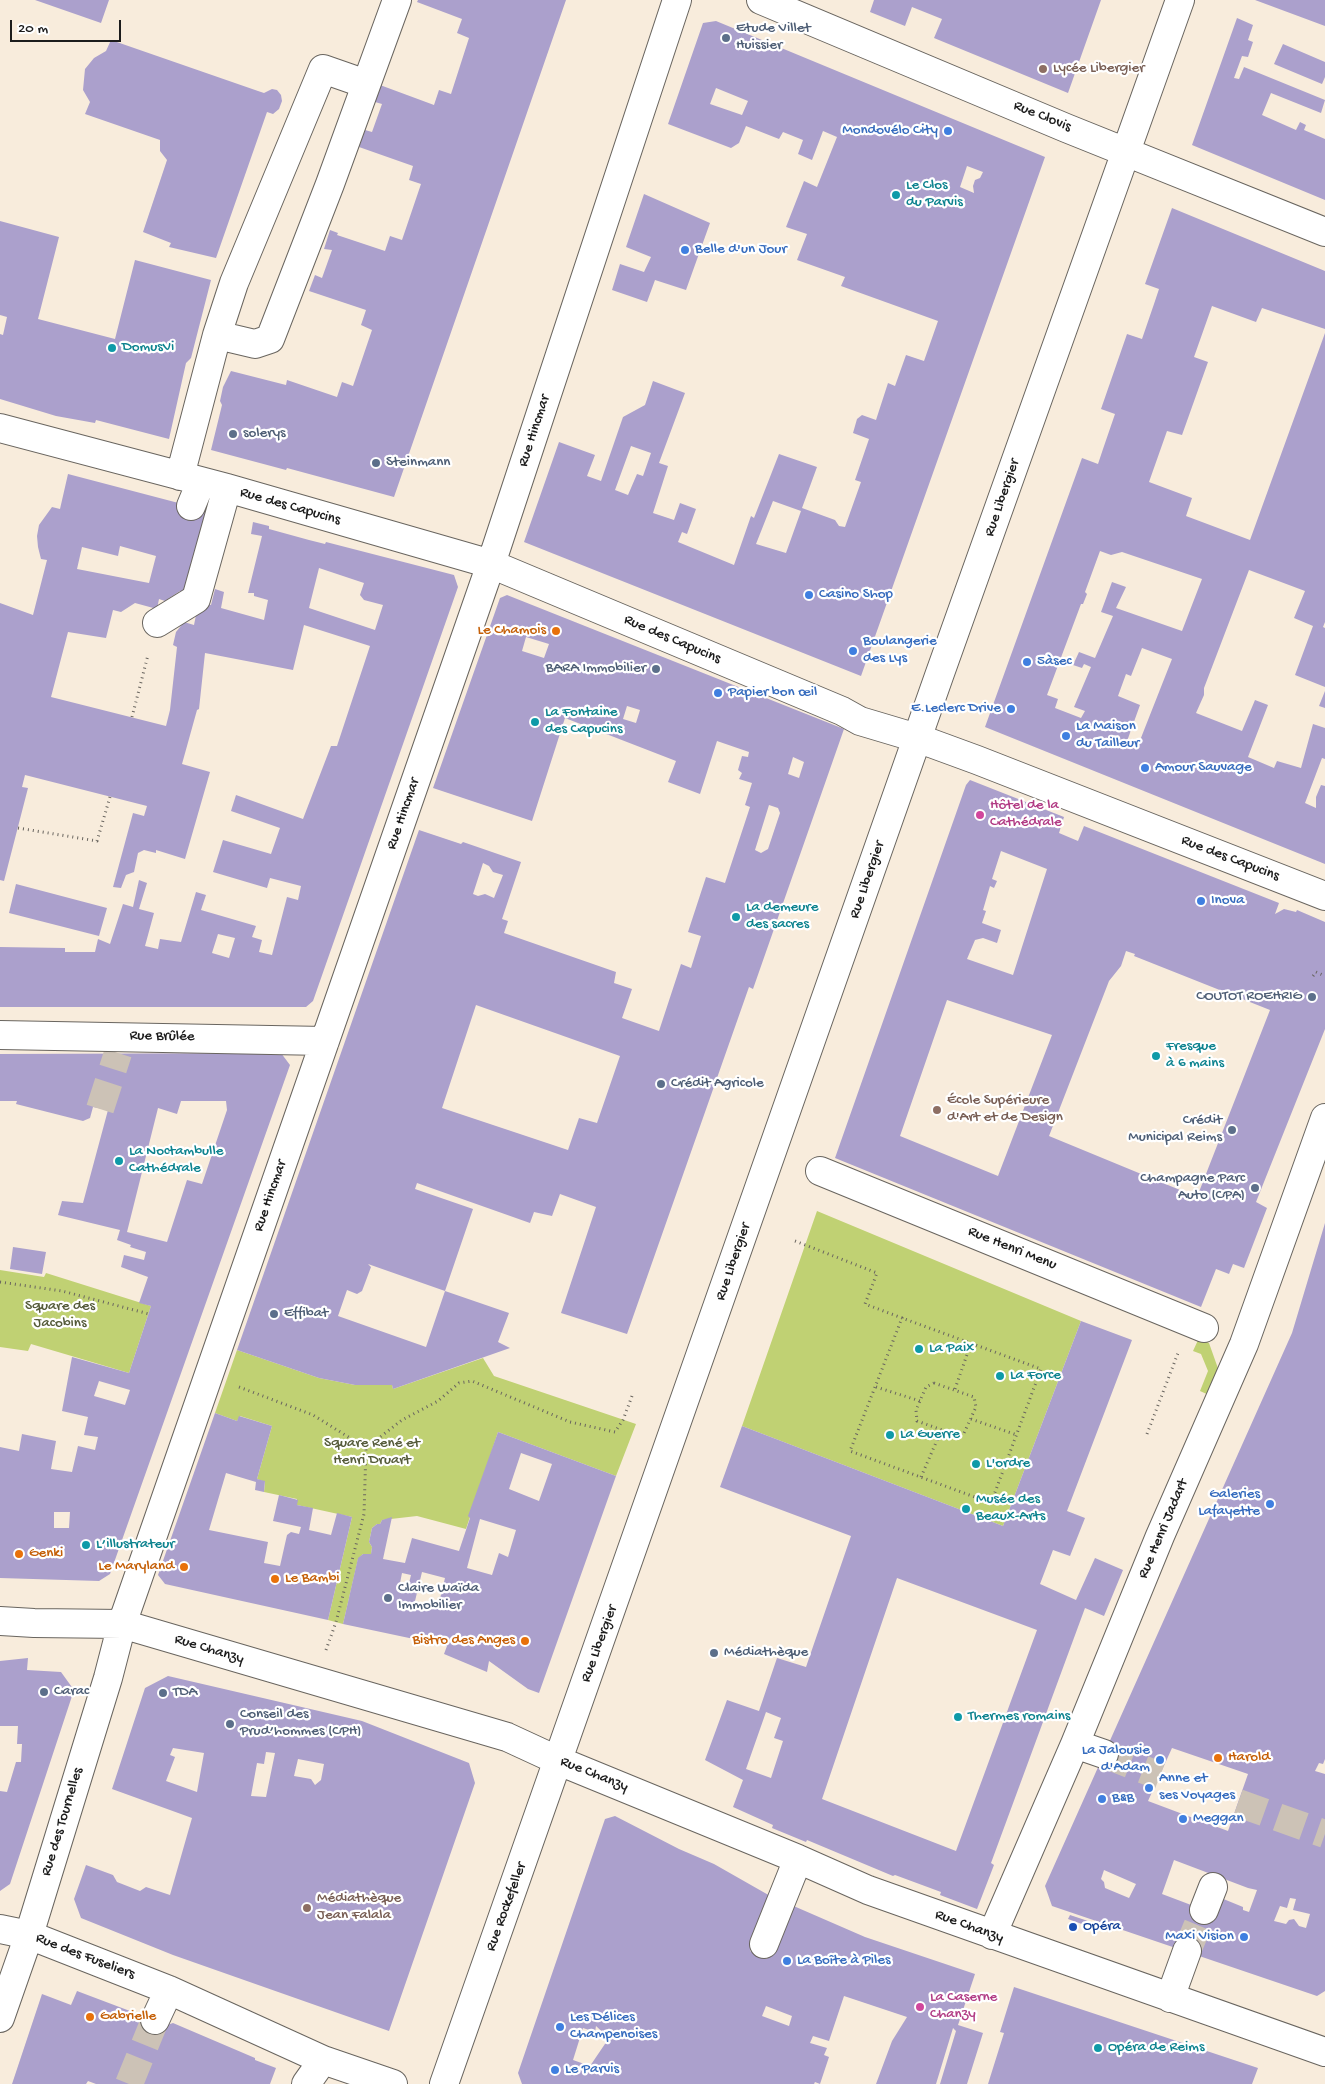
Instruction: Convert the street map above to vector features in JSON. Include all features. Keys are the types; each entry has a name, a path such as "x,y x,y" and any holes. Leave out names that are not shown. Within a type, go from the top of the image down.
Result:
{"street":[{"path":"217,335 255,344 270,338 396,0"},
{"name":"Rue Hincmar","path":"122,1624 491,564 677,0"},
{"name":"Rue Clovis","path":"760,0 1066,128 1126,150 1325,232"},
{"name":"Rue Libergier","path":"559,1761 918,738 1180,0"},
{"path":"157,624 196,599 200,488 217,335 234,283 323,69 366,84"},
{"name":"Rue des Capucins","path":"0,428 200,488 491,564 836,708 860,721 918,738 1130,832 1325,896"},
{"name":"Rue Brûlée","path":"0,1035 118,1045 325,1042"},
{"name":"Rue Henri Jadart","path":"992,1935 1160,1536 1244,1344 1325,1118"},
{"name":"Rue Henri Menu","path":"820,1171 1197,1325"},
{"name":"Rue Chanzy","path":"0,1621 34,1624 122,1624 507,1737 559,1761 798,1859 868,1890 1325,2052"},
{"name":"Rue des Tournelles","path":"0,2018 29,1935 108,1678 122,1624"},
{"path":"1074,1744 1104,1754"},
{"name":"Rue Rockefeller","path":"444,2084 559,1761"},
{"path":"764,1944 798,1859"},
{"name":"Rue des Fuseliers","path":"0,1929 29,1935 169,1990 323,2060 393,2084"},
{"path":"1170,1998 1187,1951"},
{"path":"154,2020 169,1990"},
{"path":"306,2084 323,2060"}],"path":[{"path":"132,717 157,624"},
{"path":"18,828 97,841 110,796"},
{"path":"1313,976 1316,972 1325,976"},
{"path":"795,1241 877,1273 865,1304 1041,1369 991,1503 850,1451 902,1318"},
{"path":"0,1282 62,1291 149,1314"},
{"path":"1146,1434 1197,1325"},
{"path":"955,1389 971,1343"},
{"path":"208,1375 313,1415 366,1448"},
{"path":"366,1448 402,1420 438,1402 459,1384 472,1381 570,1422 615,1432 623,1420 632,1396"},
{"path":"934,1383 955,1389 974,1397 976,1407 964,1433 956,1435 917,1422 916,1410 926,1387 934,1383"},
{"path":"876,1387 920,1401"},
{"path":"971,1419 1017,1435"},
{"path":"921,1477 941,1431"},
{"path":"315,1681 336,1622 364,1514 366,1448"}],"green space":[{"path":"817,1211 1081,1321 1003,1526 742,1426"},
{"name":"Square des Jacobins","path":"0,1270 44,1277 46,1273 151,1306 129,1373 31,1344 28,1351 0,1347"},
{"path":"1199,1338 1209,1343 1220,1374 1211,1396 1200,1391 1208,1371 1201,1354 1193,1351"},
{"name":"Square René et Henri Druart","path":"237,1350 319,1378 355,1385 392,1385 393,1389 483,1358 494,1376 636,1424 616,1476 498,1432 466,1529 417,1516 382,1520 380,1524 372,1528 369,1542 372,1547 371,1554 363,1554 358,1559 343,1624 328,1620 352,1517 297,1505 297,1499 264,1492 265,1482 257,1479 272,1426 240,1416 237,1421 215,1413"}],"building":[{"path":"35,0 109,0 101,23"},
{"path":"418,0 566,0 394,497 211,450 222,405 220,401 223,387 231,371 286,385 287,380 337,397 342,382 353,386 372,330 361,325 366,310 309,291 315,275 322,278 332,250 324,249 330,230 338,233 337,235 385,251 390,236 402,240 421,184 409,180 413,166 359,147 365,130 372,132 382,104 375,102 380,85 434,105 439,90 451,94 469,38 457,33 462,19 417,2"},
{"name":"Lycée Libergier","path":"874,0 1101,0 1068,93 934,38 942,19 912,7 905,26 870,12"},
{"path":"1255,0 1325,0 1325,26"},
{"path":"1237,18 1253,25 1248,40 1253,42 1248,57 1242,56 1234,78 1239,79 1244,67 1325,100 1321,113 1271,93 1262,115 1296,130 1300,122 1306,125 1304,130 1325,139 1325,200 1192,145"},
{"path":"716,21 1045,157 861,676 524,542 559,442 595,455 587,476 601,481 623,417 645,405 653,381 685,393 659,463 668,466 653,513 674,520 680,503 696,509 687,534 682,532 678,542 734,565 751,516 754,518 779,454 817,467 802,508 835,520 839,526 845,527 861,482 855,480 869,439 853,433 857,419 862,415 876,420 888,383 895,386 906,355 924,361 938,321 841,286 845,277 797,260 807,234 786,227 804,181 817,187 837,137 823,131 812,160 798,154 803,140 783,132 779,139 746,126 739,143 731,148 668,124 703,23","holes":["716,88 748,101 742,115 710,104","967,166 983,172 980,178 975,180 973,186 974,193 960,187","631,446 651,453 643,476 637,474 628,495 615,490","773,501 801,511 786,553 756,544"]},
{"path":"111,40 264,93 272,89 277,90 281,95 282,101 279,109 273,114 267,112 216,258 169,247 171,243 143,232 167,160 160,151 160,140 85,114 90,102 83,90 85,69 94,58 106,51"},
{"path":"1283,44 1325,62 1325,77 1322,84 1274,64"},
{"path":"644,194 710,223 686,290 655,280 647,302 612,290 620,264 644,272 651,257 626,247"},
{"path":"1172,208 1325,271 1325,329 1262,308 1256,322 1212,306 1194,357 1208,362 1182,435 1167,431 1149,482 1192,498 1186,516 1250,540 1325,333 1325,622 1323,627 1325,628 1325,687 1295,675 1313,626 1294,618 1305,591 1249,570 1196,713 1242,731 1255,700 1268,705 1248,757 1274,768 1277,761 1301,768 1313,724 1325,728 1325,759 1322,758 1305,803 1316,808 1316,797 1321,785 1325,786 1325,864 985,727 1082,458 1098,464 1115,414 1101,409 1127,334 1142,339 1159,289 1145,284","holes":["1100,551 1111,555 1122,552 1202,579 1182,631 1116,608 1126,587 1112,582 1101,612 1113,616 1095,658 1079,652 1073,665 1082,668 1084,664 1091,667 1074,707 1085,711 1081,718 1055,708 1058,699 1047,695 1081,604 1083,604 1087,594 1085,592","1142,648 1172,659 1137,748 1126,744 1140,705 1118,696 1126,674 1131,676"]},
{"name":"DomusVi","path":"0,221 59,237 38,319 115,339 135,260 211,280 191,358 186,363 169,439 96,420 95,423 56,416 0,399 0,334 3,335 7,317 0,315"},
{"path":"68,474 209,511 188,593 180,591 165,601 159,599 157,609 135,603 121,612 113,610 106,638 68,632 51,697 166,726 170,710 177,647 173,645 176,632 184,622 194,625 197,610 203,603 211,605 215,589 224,592 221,608 264,620 268,600 254,596 254,593 248,593 262,536 251,534 253,522 269,526 269,529 309,540 325,544 326,542 454,575 458,587 313,1001 306,1007 0,1007 0,947 65,948 65,952 95,952 98,939 110,944 123,904 133,907 139,880 147,883 139,909 154,913 145,946 158,949 160,939 181,942 196,892 206,895 201,910 256,926 252,937 262,940 259,952 272,955 287,897 298,900 301,886 270,878 267,888 213,872 223,840 271,854 280,828 231,811 236,795 303,819 331,746 337,746 370,646 304,625 293,670 205,653 199,709 197,710 182,764 210,772 185,859 156,850 156,853 144,850 138,853 134,872 126,875 121,888 113,887 133,813 144,816 147,806 25,775 22,787 28,788 4,881 0,880 0,603 33,615 47,560 41,559 38,547 39,525 52,507 60,509","holes":["120,546 156,556 149,583 77,569 82,547 118,556","319,568 364,583 360,595 364,600 383,605 375,630 309,608","218,934 235,938 229,958 212,953"]},
{"path":"507,595 844,729 753,989 749,987 627,1334 561,1313 596,1207 560,1194 552,1216 534,1212 530,1223 417,1183 415,1189 473,1209 445,1291 509,1313 498,1342 510,1348 393,1389 392,1385 355,1385 319,1378 237,1350 419,830 461,844 463,842 521,862 502,919 508,921 504,933 616,972 614,983 632,989 622,1018 659,1031 681,964 691,968 701,936 688,932 706,877 725,883 750,807 745,805 752,783 739,779 742,773 738,770 742,756 748,757 749,752 717,741 700,794 668,782 676,761 565,718 532,821 433,788 500,598","holes":["526,637 549,644 544,658 522,651","627,706 640,710 636,723 623,719","793,757 804,762 799,778 788,774","769,805 778,808 780,813 768,849 761,853 755,850","483,863 489,866 493,872 503,875 494,898 485,894 478,896 473,894","476,1005 620,1056 597,1123 579,1118 568,1150 442,1108","368,1264 445,1291 426,1347 338,1316 347,1290 357,1294 362,1291 371,1267"]},
{"path":"1325,691 1325,708 1319,706"},
{"path":"970,780 1064,817 1059,833 1078,841 1084,826 1279,903 1275,914 1284,909 1296,912 1297,910 1325,922 1325,1029 1256,1202 1267,1208 1244,1268 1233,1264 1229,1274 1216,1269 1201,1307 835,1158 966,785","holes":["1001,851 1047,869 1013,975 967,959 975,940 983,938 997,943 1001,930 982,923 986,911 983,910 990,886 994,888 997,881 992,879","1126,951 1135,954 1134,956 1270,1010 1197,1197 1049,1136 1109,981 1121,966","947,1000 1052,1035 998,1176 900,1136"]},
{"path":"16,884 107,908 99,936 9,913"},
{"path":"281,1053 290,1065 110,1574 99,1581 0,1578 0,1447 19,1451 22,1434 56,1441 51,1469 72,1472 78,1446 95,1450 98,1437 84,1435 88,1417 62,1411 72,1357 129,1373 151,1306 139,1303 148,1277 121,1267 124,1255 144,1260 146,1252 117,1240 120,1230 58,1215 62,1201 83,1203 108,1110 93,1107 90,1118 83,1121 16,1104 17,1101 0,1101 0,1054","holes":["181,1101 226,1101 227,1110 202,1184 187,1180 167,1242 127,1232 158,1108 177,1114","99,1381 130,1390 125,1405 94,1396","54,1512 70,1512 69,1528 54,1528"]},
{"path":"1325,1223 1325,1759 1323,1764 1319,1763 1315,1771 1325,1774 1325,1991 1317,1996 1052,1906 1045,1886 1292,1333","holes":["1172,1748 1248,1774 1228,1831 1148,1801","1174,1860 1257,1890 1249,1912 1243,1910 1243,1907 1221,1898 1215,1914 1162,1894","1104,1870 1136,1884 1129,1898 1105,1888 1104,1882 1101,1879","1290,1898 1296,1899 1293,1910 1310,1914 1306,1928 1299,1926 1294,1919 1289,1920 1286,1924 1274,1921 1280,1906 1287,1908"]},
{"path":"13,1247 46,1252 42,1274 10,1269"},
{"path":"1081,1321 1132,1340 1067,1511 1085,1518 1070,1556 1053,1550 1040,1584 1076,1600 1095,1558 1123,1570 1104,1616 1085,1608 991,1863 994,1865 977,1909 940,1895 941,1892 895,1875 893,1876 807,1840 806,1842 772,1828 773,1825 733,1807 743,1780 705,1760 727,1700 759,1711 777,1658 806,1667 851,1536 720,1487 742,1426 1003,1526","holes":["897,1578 1037,1630 956,1851 822,1799","766,1712 781,1718 774,1738 783,1741 771,1778 746,1769"]},
{"path":"215,1413 237,1421 239,1416 272,1426 257,1479 265,1481 264,1492 255,1490 256,1482 226,1473 209,1530 268,1542 264,1563 280,1566 287,1535 291,1532 299,1534 301,1527 273,1521 279,1495 298,1500 297,1505 313,1508 309,1530 331,1535 337,1513 352,1517 328,1620 165,1584 158,1575"},
{"path":"498,1432 616,1476 539,1693 528,1689 489,1661 487,1672 444,1654 447,1646 343,1624 358,1558 363,1554 371,1554 372,1547 369,1542 372,1528 380,1524 382,1520 392,1517 383,1559 405,1563 412,1538 459,1551 470,1518 468,1516","holes":["521,1453 552,1464 539,1501 509,1489","480,1519 516,1530 508,1557 499,1553 492,1575 467,1568","422,1572 445,1578 438,1607 415,1601","402,1573 411,1575 407,1591 399,1588"]},
{"path":"28,1658 27,1670 61,1672 74,1690 10,1884 0,1891 0,1791 7,1792 16,1762 21,1762 22,1744 17,1744 18,1726 0,1726 0,1661"},
{"path":"168,1676 362,1721 469,1763 475,1783 389,2031 173,1955 81,1918 74,1899 86,1865 113,1875 117,1882 140,1891 146,1887 170,1895 192,1818 112,1789 145,1688","holes":["173,1748 204,1753 197,1792 166,1781 175,1757 170,1755","266,1752 275,1753 266,1797 251,1796 257,1763 264,1764","298,1759 324,1764 321,1780 315,1785 311,1779 294,1776"]},
{"path":"615,1816 679,1849 714,1864 772,1897 750,1951 767,1959 789,1904 865,1937 975,1974 958,2025 983,2033 967,2084 940,2084 956,2031 953,2028 936,2084 876,2084 892,2041 907,2017 844,1996 829,2041 813,2036 810,2043 827,2048 824,2055 829,2057 820,2084 815,2082 814,2084 522,2084 518,2073 605,1819","holes":["766,2006 792,2016 789,2026 762,2016","596,2026 609,2038 590,2066 573,2060 583,2028 595,2032"]},
{"path":"1070,1915 1091,1922 1090,1927 1068,1919"},
{"name":"Opéra de Reims","path":"1014,1987 1258,2068 1252,2084 988,2084 1004,2033 1000,2032"},
{"path":"77,1991 167,2025 173,2023 276,2068 270,2084 96,2084 88,2081 86,2084 12,2084 42,1994 71,2005"}],"tunnel":[{"path":"100,1109 118,1053"},
{"path":"1104,1754 1160,1776"},
{"path":"1238,1803 1325,1834"},
{"path":"1187,1951 1204,1910"},
{"path":"129,2084 155,2020"}],"place":[{"name":"Etude Villet Huissier","path":"726,38"},
{"name":"Lycée Libergier","path":"1043,69"},
{"name":"Mondovélo City","path":"948,131"},
{"name":"Le Clos du Parvis","path":"896,195"},
{"name":"Belle d'un Jour","path":"685,250"},
{"name":"DomusVi","path":"112,348"},
{"name":"solerys","path":"233,434"},
{"name":"Steinmann","path":"376,463"},
{"name":"Casino Shop","path":"809,595"},
{"name":"Le Chamois","path":"556,631"},
{"name":"Boulangerie des Lys","path":"853,651"},
{"name":"5àsec","path":"1027,662"},
{"name":"BARA Immobilier","path":"656,669"},
{"name":"Papier bon œil","path":"718,693"},
{"name":"E.Leclerc Drive","path":"1011,709"},
{"name":"La Fontaine des Capucins","path":"535,722"},
{"name":"La Maison du Tailleur","path":"1066,736"},
{"name":"Amour Sauvage","path":"1145,768"},
{"name":"Hôtel de la Cathédrale","path":"980,815"},
{"name":"Inova","path":"1201,901"},
{"name":"La demeure des sacres","path":"736,917"},
{"name":"COUTOT ROEHRIG","path":"1312,997"},
{"name":"Fresque à 6 mains","path":"1156,1056"},
{"name":"Crédit Agricole","path":"661,1084"},
{"name":"École Supérieure d'Art et de Design","path":"937,1110"},
{"name":"Crédit Municipal Reims","path":"1232,1130"},
{"name":"La Noctambulle Cathédrale","path":"119,1161"},
{"name":"Champagne Parc Auto (CPA)","path":"1255,1188"},
{"name":"Effibat","path":"274,1314"},
{"name":"La Paix","path":"919,1349"},
{"name":"La Force","path":"1000,1376"},
{"name":"La Guerre","path":"890,1435"},
{"name":"L'ordre","path":"976,1464"},
{"name":"Galeries Lafayette","path":"1270,1504"},
{"name":"Musée des Beaux-Arts","path":"966,1509"},
{"name":"L’illustrateur","path":"86,1545"},
{"name":"Genki","path":"19,1554"},
{"name":"Le Maryland","path":"184,1567"},
{"name":"Le Bambi","path":"275,1579"},
{"name":"Claire Waïda Immobilier","path":"388,1598"},
{"name":"Bistro des Anges","path":"525,1641"},
{"name":"Médiathèque","path":"714,1653"},
{"name":"Carac","path":"44,1692"},
{"name":"TDA","path":"163,1693"},
{"name":"Thermes romains","path":"958,1717"},
{"name":"Conseil des Prud’hommes (CPH)","path":"230,1724"},
{"name":"Harold","path":"1218,1758"},
{"name":"La Jalousie d'Adam","path":"1160,1760"},
{"name":"Anne et ses Voyages","path":"1149,1788"},
{"name":"B&B","path":"1102,1799"},
{"name":"Meggan","path":"1183,1819"},
{"name":"Médiathèque Jean Falala","path":"307,1908"},
{"name":"Opéra","path":"1073,1927"},
{"name":"Maxi Vision","path":"1244,1937"},
{"name":"La Boîte à Piles","path":"787,1961"},
{"name":"La Caserne Chanzy","path":"920,2007"},
{"name":"Gabrielle","path":"90,2017"},
{"name":"Les Délices Champenoises","path":"560,2027"},
{"name":"Opéra de Reims","path":"1098,2048"},
{"name":"Le Parvis","path":"555,2070"}]}
